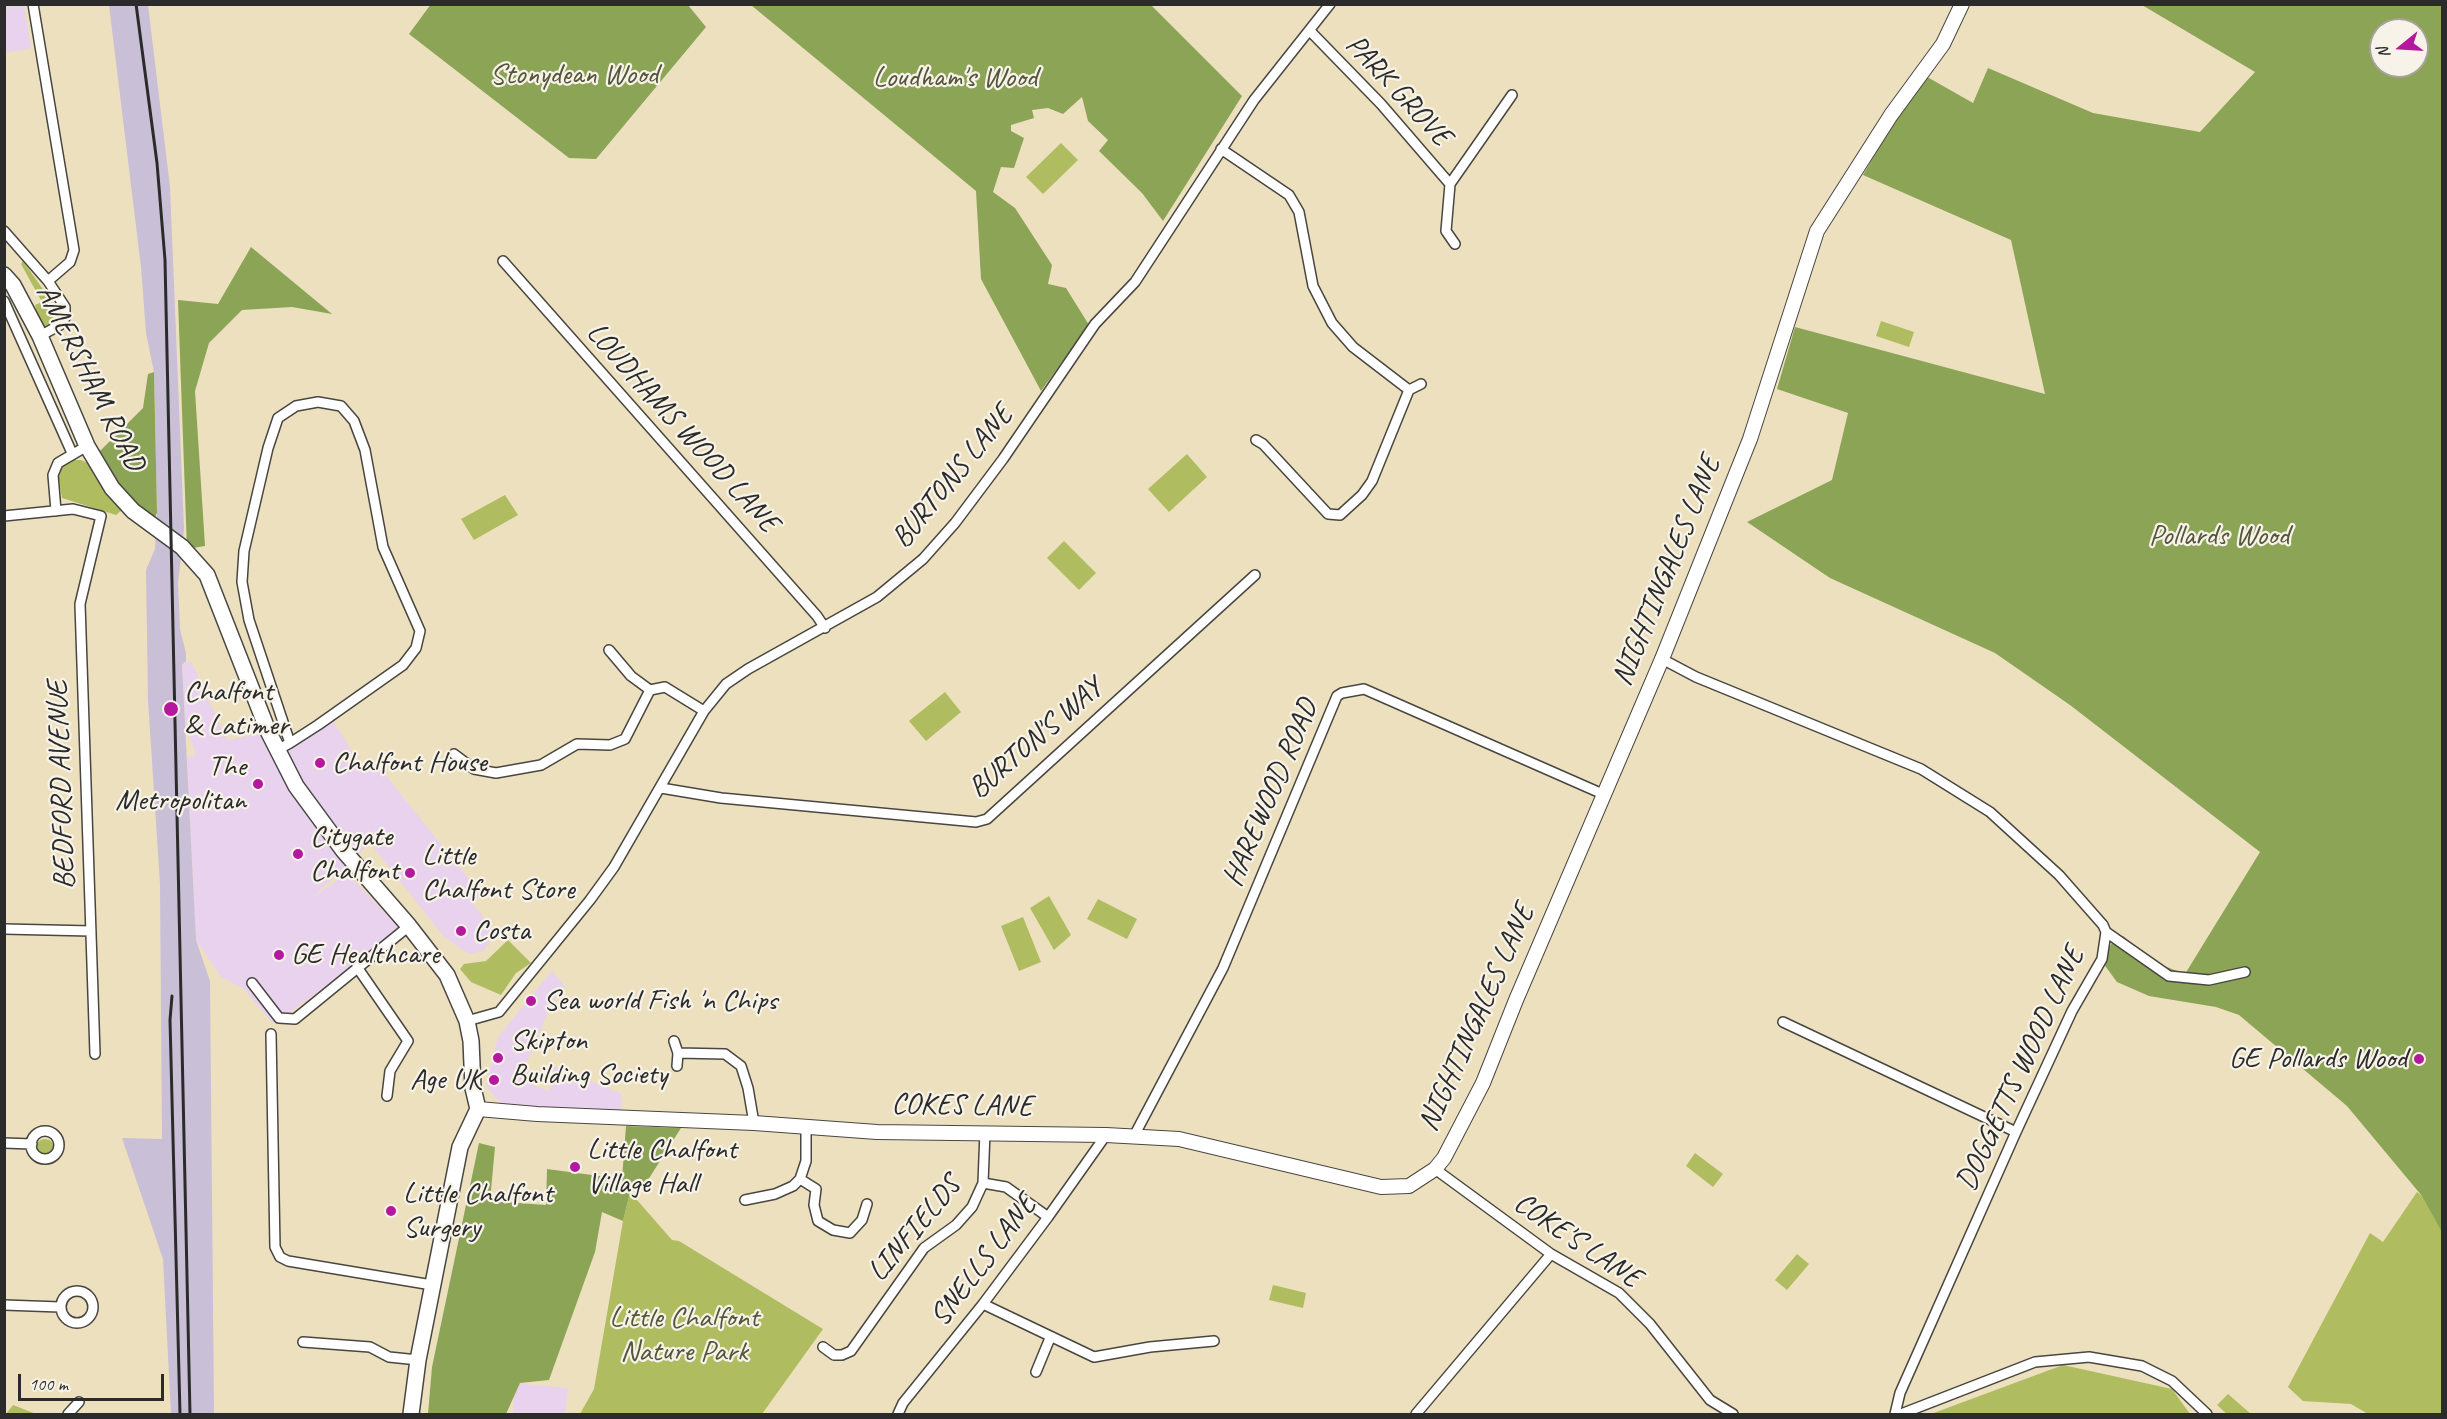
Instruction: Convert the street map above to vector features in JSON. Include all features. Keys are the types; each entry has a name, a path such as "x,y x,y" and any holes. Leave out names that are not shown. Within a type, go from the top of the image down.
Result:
{"main road":[{"name":"NIGHTINGALES LANE","path":"1435,1169 1444,1158 1483,1083 1516,1000 1662,659 1750,439 1817,231 1891,116 1939,50 1962,4"},
{"name":"AMERSHAM ROAD","path":"4,275 13,285 40,336 87,446 112,488 133,511 182,547 207,575 312,810 447,975 467,1021 471,1041 473,1088 478,1109"},
{"name":"COKES LANE","path":"478,1109 537,1114 754,1123 877,1132 985,1132 1179,1139 1381,1187 1409,1186 1435,1169"},
{"path":"411,1414 417,1360 460,1147 478,1109"}],"street":[{"path":"33,4 74,250 70,262 48,281"},
{"name":"BURTONS LANE","path":"467,1021 499,1012 614,867 704,711 726,684 748,669 877,597 923,560 955,523 1003,459 1095,324 1135,282 1254,100 1330,4"},
{"name":"PARK GROVE","path":"1310,31 1381,104 1450,184"},
{"name":"PARK GROVE","path":"1455,244 1446,231 1450,184 1512,94"},
{"path":"1221,149 1289,195 1299,212 1313,286 1332,323 1353,347 1409,390"},
{"path":"4,231 48,281 65,307 65,318 60,325 40,336"},
{"name":"LOUDHAMS WOOD LANE","path":"503,261 817,616 825,628"},
{"name":"AMERSHAM ROAD","path":"4,301 72,453"},
{"path":"1256,440 1263,444 1328,514 1340,515 1362,495 1372,481 1409,390 1421,384"},
{"path":"318,402 341,406 354,421 365,450 383,547 420,631 416,648 403,665 284,746 249,620 242,582 244,551 268,448 278,418 296,406 318,402"},
{"path":"4,516 56,511 53,475 58,463 87,446"},
{"name":"BEDFORD AVENUE","path":"56,511 73,509 101,516 80,604 95,1054"},
{"name":"BURTON'S WAY","path":"661,788 721,798 976,822 987,819 1255,575"},
{"path":"609,650 631,676 650,690 665,687 704,711"},
{"name":"DOGGETTS WOOD LANE","path":"1662,659 1696,677 1930,775 1990,812 2059,875 2103,925 2106,932 2102,959 2072,1011 2016,1132 1900,1393 1895,1414"},
{"name":"HAREWOOD ROAD","path":"1134,1136 1222,968 1337,696 1364,689 1605,795"},
{"path":"454,754 474,769 496,774 541,765 577,744 610,745 625,739 650,690"},
{"path":"252,983 279,1018 295,1019 315,1009 357,967 409,926"},
{"path":"4,929 91,931"},
{"path":"2106,932 2169,976 2209,980 2246,972"},
{"path":"357,967 408,1041 390,1071 387,1096"},
{"path":"1783,1022 2016,1132"},
{"path":"271,1034 275,1247 280,1257 288,1261 432,1285"},
{"path":"674,1041 678,1053 677,1066"},
{"path":"678,1053 725,1054 741,1066 748,1088 754,1123"},
{"path":"745,1200 775,1194 793,1186 800,1179 806,1161 806,1126"},
{"name":"LINFIELDS","path":"823,1347 834,1355 842,1355 851,1351 924,1248 956,1225 972,1207 983,1183 985,1132"},
{"name":"SNELLS LANE","path":"897,1414 903,1403 983,1304 1106,1135"},
{"path":"4,1143 32,1144"},
{"name":"COKE'S LANE","path":"1435,1169 1551,1254 1619,1293 1650,1324 1710,1400 1733,1414"},
{"path":"800,1179 816,1190 814,1205 818,1221 833,1230 850,1233 862,1220 867,1204"},
{"path":"983,1183 1006,1187 1048,1217"},
{"path":"1416,1414 1551,1254"},
{"path":"983,1304 1050,1338 1094,1357 1150,1347 1214,1341"},
{"path":"4,1305 60,1307"},
{"path":"1036,1372 1050,1338"},
{"path":"303,1342 370,1347 389,1357 417,1360"},
{"path":"1901,1414 2035,1362 2089,1357 2142,1366 2172,1381 2206,1414"},
{"path":"68,1414 79,1402"}],"shaded area":[{"path":"5,4 24,5 31,48 5,53"},
{"path":"109,5 148,5 170,187 184,529 178,583 180,629 186,653 186,661 182,665 196,940 210,981 214,1414 171,1414 163,1259 122,1138 162,1139 160,884 148,700 146,570 155,549 157,513 154,372 146,333 141,267"},
{"path":"191,661 227,740 261,734 277,749 318,725 333,721 362,767 375,762 481,894 473,904 491,927 489,944 483,951 469,954 444,937 370,843 312,898 347,873 403,932 273,1024 244,989 221,977 196,940 187,757 196,755 185,724 182,665"},
{"path":"552,971 565,986 551,1005 527,1062 532,1085 549,1091 554,1066 622,1094 621,1110 502,1105 486,1086 498,1037"},
{"path":"514,1383 568,1388 565,1414 513,1414"}],"green space":[{"name":"Stonydean Wood","path":"431,4 688,5 706,27 596,159 569,158 409,34"},
{"name":"Loudham's Wood","path":"751,5 1151,5 1242,96 1163,221 1142,193 1099,151 1108,140 1088,121 1082,97 1063,114 1048,108 1032,110 1034,118 1011,125 1011,131 1024,138 1014,168 1001,167 993,192 1015,208 1052,265 1048,284 1066,288 1089,325 1041,391 981,279 976,191"},
{"name":"Pollards Wood","path":"2142,5 2442,5 2442,1232 2422,1196 2347,1106 2239,1015 2216,1007 2149,996 2117,982 2103,963 2111,944 2123,936 2156,963 2185,974 2260,852 2070,705 1995,653 1830,578 1747,522 1832,480 1848,413 1777,389 1795,327 2045,394 2011,240 1863,175 1922,74 1973,103 1988,68 2093,113 2200,132 2255,72"},
{"path":"1061,143 1078,160 1043,194 1026,177"},
{"path":"251,247 332,314 292,307 242,310 209,343 195,391 205,546 187,549 178,300 218,304"},
{"path":"23,261 59,312 55,326 45,327 39,322 35,305 42,302 21,264"},
{"path":"1881,321 1914,332 1909,347 1876,336"},
{"path":"154,372 157,513 154,519 123,491 100,451 143,408 148,374"},
{"path":"1187,454 1207,477 1169,512 1148,489"},
{"path":"71,460 88,463 122,510 116,515 62,498 58,474 64,464"},
{"path":"505,495 518,515 474,540 461,519"},
{"path":"1064,541 1096,573 1079,590 1047,558"},
{"path":"945,692 961,712 926,741 909,721"},
{"path":"1049,896 1071,935 1054,950 1030,908"},
{"path":"1098,899 1137,919 1127,939 1087,919"},
{"path":"1023,917 1041,962 1019,971 1001,926"},
{"path":"508,940 531,963 516,973 501,995 471,982 460,969 464,964 486,961"},
{"path":"626,1126 681,1128 646,1183 630,1192 623,1221 602,1212 595,1252 549,1380 520,1383 506,1414 428,1414 432,1367 479,1143 495,1147 490,1201 546,1205 547,1169 622,1179"},
{"path":"41,1139 49,1139 55,1145 55,1153 49,1159 41,1159 35,1153 35,1145"},
{"path":"1695,1153 1723,1174 1713,1187 1686,1166"},
{"name":"Little Chalfont Nature Park","path":"630,1192 672,1240 679,1241 823,1329 762,1414 580,1414 594,1389"},
{"path":"2417,1192 2442,1212 2442,1414 2368,1414 2351,1404 2303,1401 2288,1387 2370,1233 2383,1242"},
{"path":"1797,1254 1809,1264 1787,1290 1775,1280"},
{"path":"1273,1285 1306,1293 1303,1308 1269,1300"},
{"path":"2063,1365 2172,1389 2190,1414 1931,1414"},
{"path":"2228,1394 2251,1414 2227,1414 2217,1405"},
{"path":"13,1405 36,1414 6,1414"}],"railway":[{"path":"136,4 157,163 165,260 190,1414"},
{"path":"172,996 170,1020 180,1414"}],"place":[{"name":"Chalfont & Latimer","path":"171,709"},
{"name":"Chalfont House","path":"320,763"},
{"name":"The Metropolitan","path":"258,784"},
{"name":"Citygate Chalfont","path":"298,854"},
{"name":"Little Chalfont Store","path":"410,873"},
{"name":"Costa","path":"461,931"},
{"name":"GE Healthcare","path":"279,955"},
{"name":"Sea world Fish 'n Chips","path":"531,1001"},
{"name":"Skipton Building Society","path":"498,1058"},
{"name":"GE Pollards Wood","path":"2419,1059"},
{"name":"Age UK","path":"494,1080"},
{"name":"Little Chalfont Village Hall","path":"575,1167"},
{"name":"Little Chalfont Surgery","path":"391,1211"}]}
